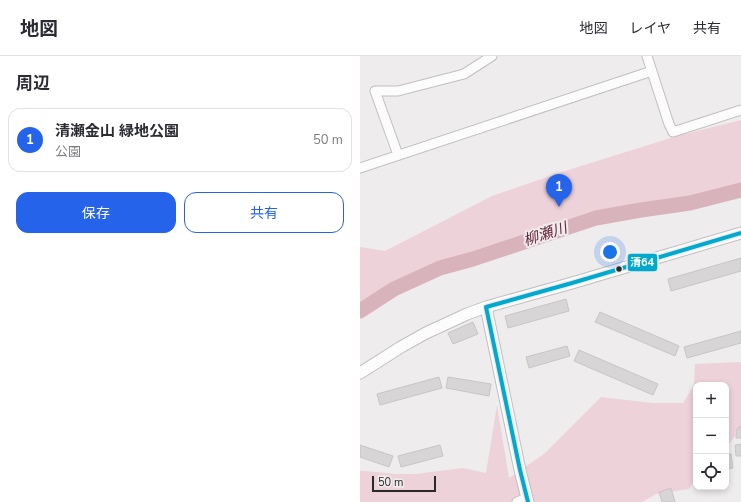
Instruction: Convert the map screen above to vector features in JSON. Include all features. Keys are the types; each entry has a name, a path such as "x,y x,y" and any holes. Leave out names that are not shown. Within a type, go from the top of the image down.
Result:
{"street":[{"path":"398,155 375,91 398,91 464,74 492,56"},
{"path":"648,56 669,124 674,132 741,110"},
{"path":"360,168 652,72"},
{"path":"360,373 426,333 486,307 741,233"},
{"path":"486,307 524,501"}],"shaded area":[{"path":"741,120 741,187 596,218 440,268 394,289 360,312 360,247 385,251 492,196 562,172 677,136"},
{"path":"741,362 741,428 729,444 729,382 694,382 695,364"},
{"path":"693,387 693,483 689,489 656,494 642,502 360,502 360,471 415,474 463,468 486,473 497,405 509,478 544,454 601,397 652,403 683,403"}],"building":[{"path":"741,258 741,271 671,291 668,279"},
{"path":"566,299 569,311 508,328 505,316"},
{"path":"600,312 679,346 675,356 595,322"},
{"path":"473,322 478,334 453,344 448,333"},
{"path":"741,331 741,343 687,358 684,347"},
{"path":"567,346 570,356 529,368 526,357"},
{"path":"579,350 658,384 653,395 574,361"},
{"path":"439,377 442,388 380,405 377,394"},
{"path":"448,377 491,384 489,396 446,388"},
{"path":"738,427 741,427 741,438 736,438"},
{"path":"741,444 741,456 736,456 735,445"},
{"path":"360,445 393,456 389,467 360,457"},
{"path":"440,445 443,456 401,467 398,456"},
{"path":"729,454 731,454 733,468 729,469"},
{"path":"671,488 675,502 662,502 659,492"}],"waterway":[{"name":"柳瀬川","path":"360,311 394,289 440,268 473,259 596,218 690,203 741,190"}],"transit line":[{"name":"清64","path":"486,307 741,233"},
{"name":"清64","path":"486,307 528,502"}],"place":[{"name":"清瀬金山 緑地公園","path":"559,207"}]}
